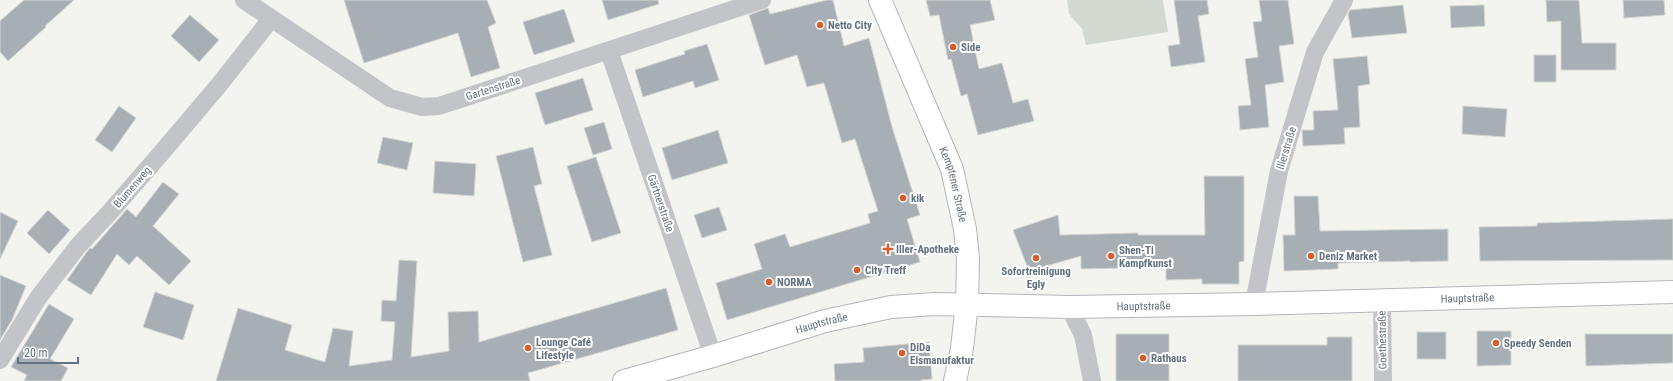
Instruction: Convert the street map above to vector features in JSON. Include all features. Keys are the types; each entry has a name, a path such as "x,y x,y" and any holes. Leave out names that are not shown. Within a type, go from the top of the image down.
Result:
{"main road":[{"name":"Kemptener Straße","path":"880,0 952,169 965,229 968,258 967,304 962,348 955,381"},
{"name":"Hauptstraße","path":"624,381 713,356 825,321 891,307 935,304 1069,307 1254,304 1673,292"}],"street":[{"name":"Gartenstraße","path":"244,0 390,98 422,107 439,106 762,0"},
{"name":"Illerstraße","path":"1254,304 1278,171 1315,52 1344,0"},
{"name":"Blumenweg","path":"0,360 38,298 78,246 157,158 219,85 271,19"},
{"name":"Gärtnerstraße","path":"609,51 713,356"},
{"name":"Goethestraße","path":"1382,300 1383,381"},
{"path":"1069,307 1083,335 1092,381"}],"shaded area":[{"path":"1067,0 1163,0 1168,32 1086,45 1082,29 1069,14"}],"building":[{"path":"24,0 74,0 8,61 0,52 0,21"},
{"path":"344,0 487,0 496,23 488,27 500,68 471,77 458,33 364,63"},
{"path":"602,0 658,0 659,4 608,20"},
{"path":"827,0 833,0 844,46 869,38 892,127 920,215 907,219 920,262 727,320 716,283 762,269 754,244 785,234 790,247 870,223 868,214 878,211 855,139 842,143 824,83 807,87 797,55 765,65 749,15 768,8 770,14"},
{"path":"926,0 990,0 995,20 970,25 979,69 1002,63 1013,103 1028,99 1034,121 978,135 967,94 961,96 951,59 948,60 939,15 930,16"},
{"path":"1174,0 1207,0 1209,14 1198,16 1205,62 1171,67 1168,46 1180,44"},
{"path":"1259,0 1288,0 1294,44 1279,46 1284,82 1265,85 1269,127 1240,130 1238,106 1251,105 1245,59 1258,57 1253,22 1262,21"},
{"path":"1546,0 1579,0 1582,43 1616,43 1616,70 1561,70 1561,21 1547,22"},
{"path":"1623,0 1664,0 1665,15 1624,18"},
{"path":"1403,5 1407,33 1352,38 1348,14 1350,10"},
{"path":"1484,5 1485,26 1451,28 1450,6"},
{"path":"564,9 575,42 534,55 523,22"},
{"path":"190,15 219,40 199,62 171,36"},
{"path":"707,44 719,80 695,88 693,81 643,97 635,70 685,54 684,51"},
{"path":"1534,55 1556,55 1556,82 1534,82"},
{"path":"1367,56 1370,84 1358,86 1360,127 1344,128 1345,144 1303,146 1302,130 1314,130 1313,111 1338,110 1333,59"},
{"path":"583,78 593,110 545,125 535,93"},
{"path":"119,106 136,118 112,152 95,140"},
{"path":"1463,106 1507,109 1505,137 1462,134"},
{"path":"604,122 612,149 593,155 584,128"},
{"path":"718,130 728,163 672,180 662,148"},
{"path":"383,137 413,143 407,170 377,163"},
{"path":"533,147 542,184 534,186 552,255 523,262 496,156"},
{"path":"596,157 621,233 592,242 567,166"},
{"path":"435,161 476,164 474,196 433,193"},
{"path":"1204,176 1244,176 1244,261 1239,262 1239,284 1202,284 1202,279 1166,280 1166,267 1081,269 1081,256 1029,271 1013,230 1058,215 1060,235 1138,233 1138,235 1205,235"},
{"path":"163,182 179,194 153,226 191,261 169,285 137,256 129,265 117,254 91,295 67,280 90,248 92,249 127,209 136,217"},
{"path":"1294,196 1318,196 1320,231 1448,229 1448,261 1338,263 1338,269 1284,271 1283,235 1295,235"},
{"path":"719,207 727,230 702,238 694,215"},
{"path":"48,210 70,230 49,254 27,233"},
{"path":"0,212 18,221 0,259"},
{"path":"1673,219 1673,260 1480,261 1479,227 1537,226 1537,223"},
{"path":"399,260 417,261 411,357 449,351 448,312 478,311 479,342 666,288 678,330 528,373 530,381 216,381 238,308 292,325 285,350 325,362 333,328 353,331 349,366 392,360 395,322 381,321 382,300 396,301"},
{"path":"0,275 26,286 12,320 0,340"},
{"path":"155,292 194,305 183,340 143,327"},
{"path":"49,304 74,319 50,359 68,368 61,381 24,381 27,375 11,367"},
{"path":"1477,331 1511,331 1511,365 1477,366"},
{"path":"1417,332 1446,332 1446,359 1417,359"},
{"name":"Rathaus","path":"1116,334 1169,334 1169,381 1116,381"},
{"path":"1585,334 1673,334 1673,363 1586,366"},
{"path":"1327,337 1352,337 1352,381 1238,381 1238,345 1327,345"},
{"path":"929,342 932,379 921,381 835,381 834,364 864,362 863,348"}],"place":[{"name":"Netto City","path":"820,25"},
{"name":"Side","path":"953,47"},
{"name":"kik","path":"903,198"},
{"name":"Iller-Apotheke","path":"888,249"},
{"name":"Shen-Ti Kampfkunst","path":"1111,256"},
{"name":"Deniz Market","path":"1311,256"},
{"name":"Sofortreinigung Egly","path":"1036,258"},
{"name":"City Treff","path":"857,270"},
{"name":"NORMA","path":"769,282"},
{"name":"Speedy Senden","path":"1496,343"},
{"name":"Lounge Café Lifestyle","path":"528,348"},
{"name":"DiDa Eismanufaktur","path":"902,353"},
{"name":"Rathaus","path":"1143,358"}]}
